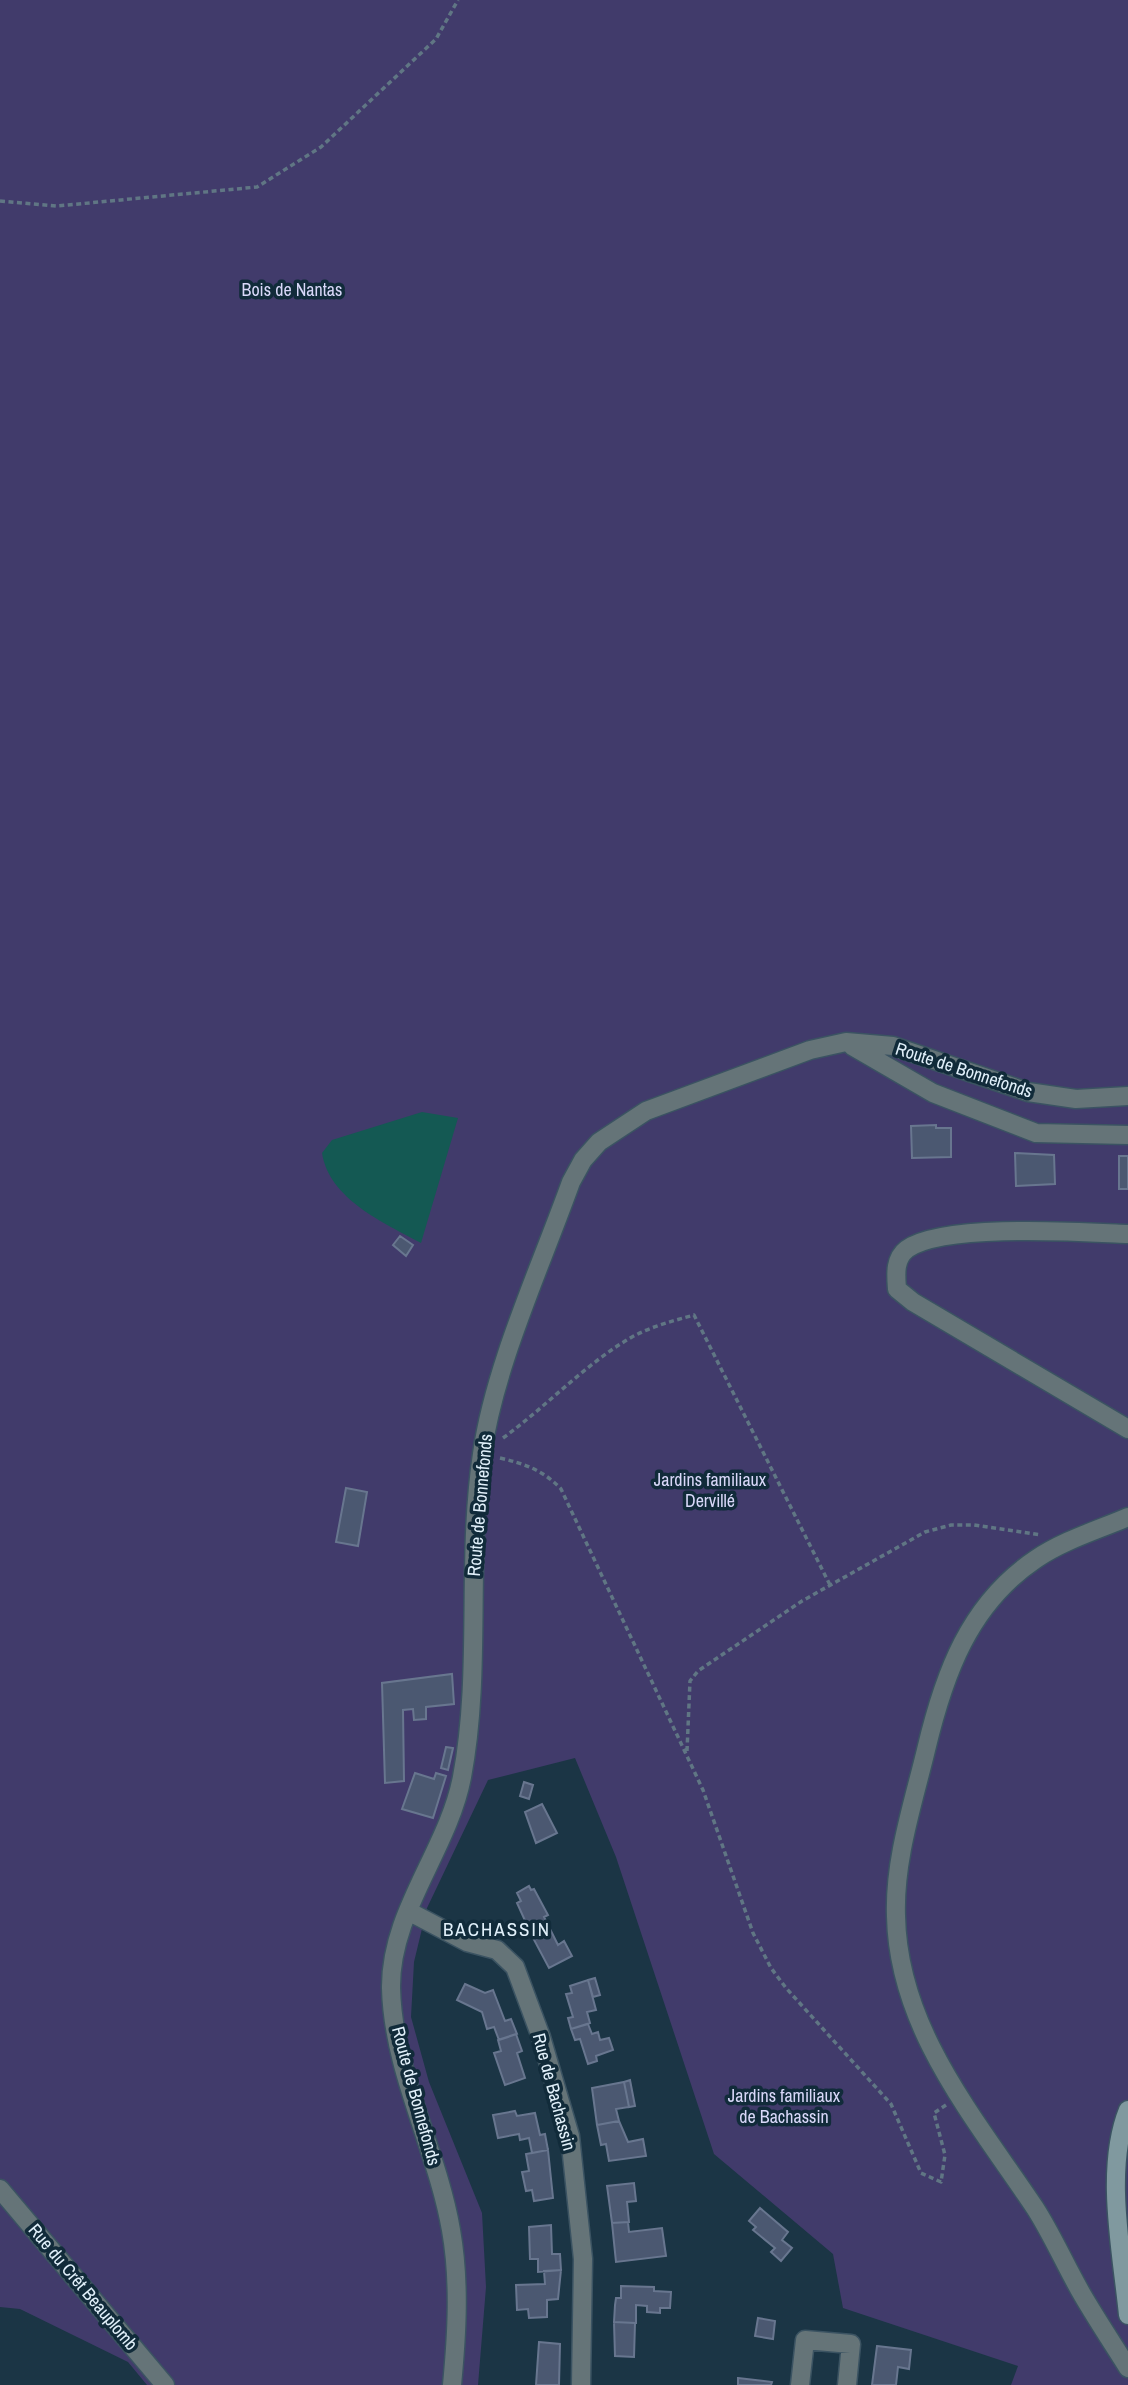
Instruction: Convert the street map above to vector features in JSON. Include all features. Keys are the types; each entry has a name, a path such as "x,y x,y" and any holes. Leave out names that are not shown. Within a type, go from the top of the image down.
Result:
{"main road":[{"path":"1128,2110 1117,2153 1117,2191 1128,2315"}],"street":[{"name":"Route de Bonnefonds","path":"452,2385 457,2325 452,2230 406,2074 395,2025 391,1988 394,1950 462,1780 468,1730 475,1524 482,1454 502,1374 571,1182 583,1160 599,1142 646,1111 810,1050 846,1042 893,1046 1028,1092 1076,1099 1128,1096"},
{"path":"846,1042 933,1093 1036,1133 1128,1135"},
{"path":"1128,1234 1040,1231 980,1233 924,1242 906,1250 895,1268 897,1289 912,1302 1128,1429"},
{"path":"1128,1517 1062,1544 1037,1558 1009,1580 983,1606 963,1637 943,1685 899,1863 896,1918 906,1987 917,2020 960,2097 1036,2210 1083,2295 1128,2368"},
{"name":"Rue de Bachassin","path":"408,1911 467,1942 497,1951 515,1967 537,2026 570,2136 583,2259 581,2385"},
{"name":"Rue du Crêt Beauplomb","path":"0,2189 165,2385"},
{"path":"800,2385 805,2340 851,2344 847,2385"}],"path":[{"path":"0,201 57,206 257,187 321,146 436,39 458,0"},
{"path":"482,1454 632,1337 658,1325 694,1315 831,1587"},
{"path":"482,1454 529,1465 547,1474 561,1489 704,1790 752,1933 771,1968 891,2104 921,2172 941,2182 945,2155 934,2113 960,2097"},
{"path":"687,1753 690,1681 698,1671 865,1563 925,1532 951,1525 1034,1532 1062,1544"}],"green space":[{"path":"0,0 1128,0 1128,2385 1011,2385 1018,2366 843,2308 833,2254 714,2154 616,1857 575,1758 488,1780 427,1908 414,1962 411,2017 429,2082 482,2213 486,2287 478,2385 147,2385 128,2362 20,2309 0,2307"}],"shaded area":[{"path":"422,1112 458,1118 421,1243 360,1208 335,1184 322,1153 332,1140"}],"building":[{"path":"936,1125 936,1128 951,1128 951,1157 912,1158 911,1126"},
{"path":"1015,1153 1054,1155 1055,1184 1016,1186"},
{"path":"1119,1156 1128,1156 1128,1189 1119,1189"},
{"path":"400,1236 413,1245 406,1256 393,1245"},
{"path":"346,1488 367,1492 358,1546 336,1542"},
{"path":"452,1674 454,1704 426,1707 426,1719 414,1720 413,1709 403,1710 404,1781 385,1783 382,1683"},
{"path":"446,1747 453,1748 448,1770 441,1768"},
{"path":"415,1773 434,1779 436,1773 446,1776 433,1818 402,1809"},
{"path":"524,1782 533,1785 529,1799 520,1796"},
{"path":"542,1804 557,1833 536,1843 525,1812"},
{"path":"529,1886 531,1890 534,1889 548,1915 544,1917 549,1927 532,1936 517,1903 521,1901 517,1893"},
{"path":"549,1927 558,1945 564,1941 572,1956 549,1968 532,1936"},
{"path":"595,1978 600,1995 593,1997 588,1980"},
{"path":"588,1980 596,2010 587,2012 590,2023 571,2029 568,2018 573,2017 566,1994 572,1993 570,1986"},
{"path":"465,1984 485,1993 493,1990 505,2021 511,2019 517,2034 499,2040 494,2027 487,2029 482,2012 457,2000"},
{"path":"588,2024 592,2034 598,2032 600,2040 609,2038 613,2050 596,2056 597,2061 588,2064 580,2039 575,2040 571,2029"},
{"path":"516,2034 522,2051 517,2053 525,2078 505,2085 494,2053 501,2051 498,2040"},
{"path":"630,2080 635,2106 629,2107 624,2082"},
{"path":"624,2082 629,2107 616,2109 619,2121 597,2125 592,2088"},
{"path":"515,2111 517,2116 535,2113 540,2135 545,2134 548,2150 532,2153 529,2138 520,2140 519,2134 498,2138 493,2115"},
{"path":"619,2121 628,2142 643,2139 646,2156 609,2161 606,2144 601,2145 597,2125"},
{"path":"548,2150 553,2198 534,2201 532,2190 526,2191 522,2172 529,2171 526,2154"},
{"path":"634,2183 636,2201 627,2202 629,2222 612,2223 607,2186"},
{"path":"760,2208 788,2232 782,2240 792,2248 781,2261 771,2252 775,2248 753,2230 756,2227 749,2221"},
{"path":"628,2222 629,2232 662,2228 666,2256 616,2262 612,2223"},
{"path":"551,2225 552,2254 560,2254 561,2270 538,2272 538,2259 530,2259 529,2227"},
{"path":"561,2270 558,2299 547,2300 547,2317 529,2318 528,2309 517,2310 516,2285 545,2284 544,2271"},
{"path":"621,2286 654,2287 654,2291 671,2292 670,2308 660,2308 660,2313 647,2312 647,2306 636,2305 636,2323 614,2322 616,2298 621,2298"},
{"path":"758,2318 775,2321 773,2339 755,2336"},
{"path":"614,2322 635,2323 634,2357 615,2356"},
{"path":"539,2342 560,2344 559,2385 536,2385"},
{"path":"877,2346 911,2350 909,2369 898,2367 896,2385 872,2385"},
{"path":"738,2378 772,2382 771,2385 738,2385"}],"district":[{"name":"BACHASSIN","path":"497,1929"}],"park label":[{"name":"Bois de Nantas","path":"292,290"},
{"name":"Jardins familiaux Dervillé","path":"710,1490"},
{"name":"Jardins familiaux de Bachassin","path":"784,2106"}]}
